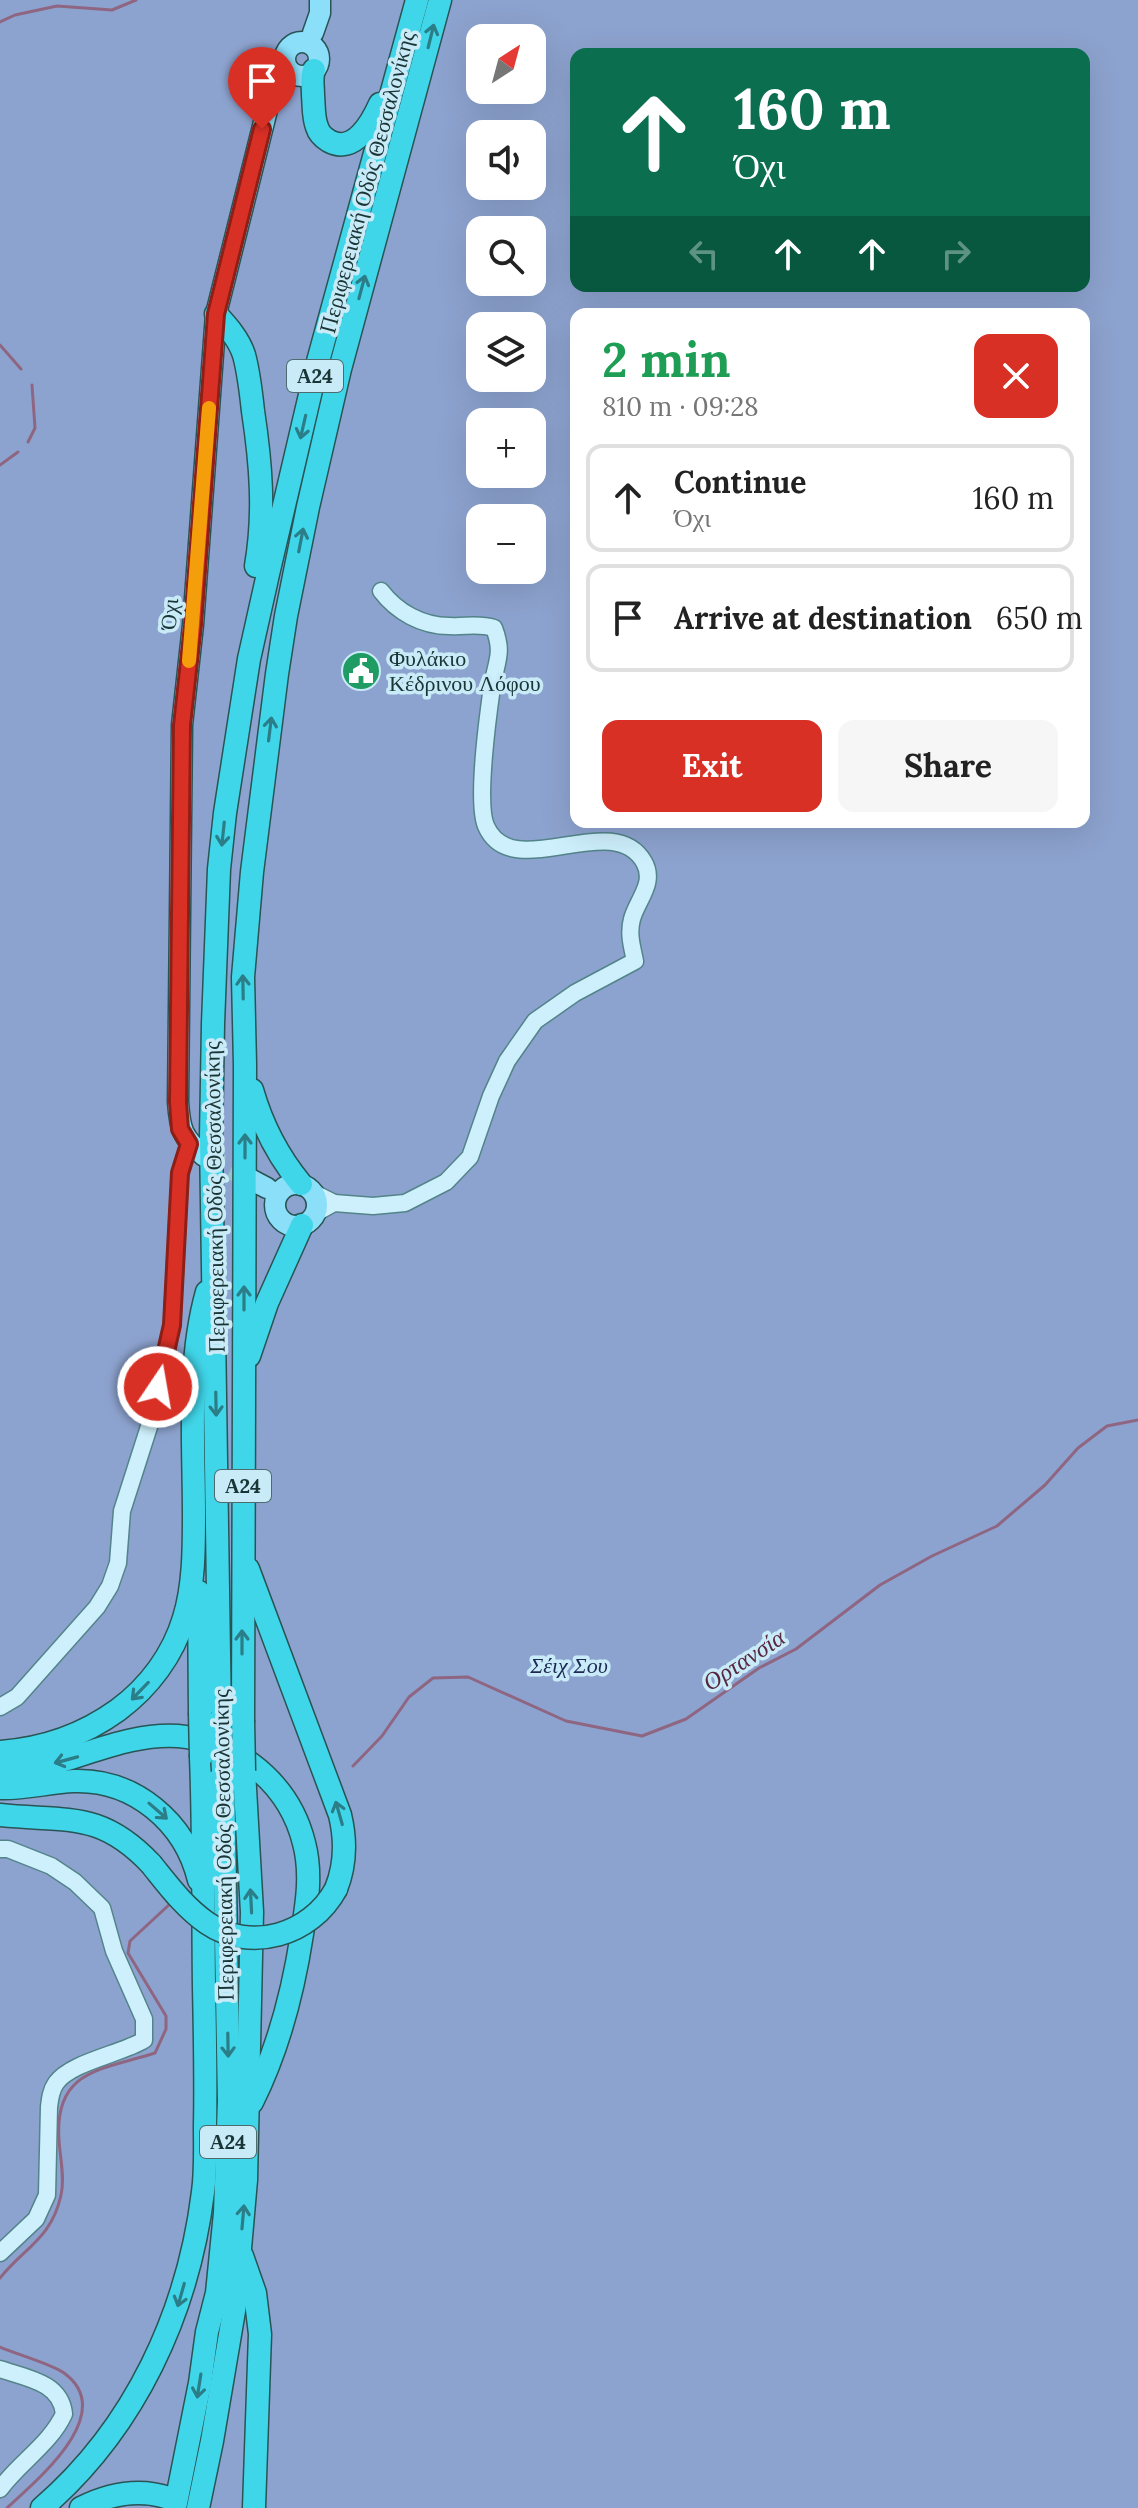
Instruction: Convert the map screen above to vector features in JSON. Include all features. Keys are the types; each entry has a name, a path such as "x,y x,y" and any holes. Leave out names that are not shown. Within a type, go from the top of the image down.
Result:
{"highway":[{"name":"Περιφερειακή Οδός Θεσσαλονίκης","path":"198,2508 226,2360 240,2250 246,2180 252,1912 234,1771 221,1718 213,1270 213,1008 219,869 249,659 317,365 417,0"},
{"name":"Περιφερειακή Οδός Θεσσαλονίκης","path":"221,1718 242,1550 243,977 252,872 277,674 308,507 340,369 440,0"},
{"path":"301,58 317,129 329,141 342,145 358,137 370,124 400,64"},
{"path":"216,314 229,328 243,353 263,488 259,548 230,712 229,734 233,757"},
{"path":"243,1372 267,1303 289,1197 276,1150 262,1123 245,1065"},
{"path":"42,2508 80,2472 109,2436 155,2360 182,2293 203,2192 206,2088 201,1757 221,1718 194,1543 194,1388 200,1321 213,1270"},
{"path":"0,1752 36,1748 71,1737 106,1718 143,1689 171,1650 185,1616 194,1543"},
{"path":"0,1815 58,1817 88,1822 119,1836 151,1864 192,1912 217,1929 239,1936 263,1938 298,1928 319,1913 336,1889 344,1854 340,1815 242,1550"},
{"path":"0,1772 50,1765 141,1739 182,1736 205,1741 237,1755 262,1773 282,1795 295,1816 304,1842 308,1894 283,2027 272,2060 248,2110"},
{"name":"Περιφερειακή Οδός Θεσσαλονίκης","path":"172,2503 197,2396 219,2277 227,2180 234,1771"},
{"path":"0,1788 87,1781 134,1794 160,1812 181,1838 197,1874 203,1900"},
{"path":"203,2192 209,2217 207,2332"},
{"path":"240,2250 255,2293 260,2334 254,2508"},
{"path":"81,2508 129,2493 149,2493 172,2503"}],"main road":[{"name":"Όχι","path":"197,1150 180,1129 178,1102 182,725 193,625 216,314 270,98 301,58 320,13 320,0"}],"street":[{"path":"289,1197 373,1206 405,1203 446,1182 470,1157 507,1061 535,1021 575,993 635,961 630,938 632,918 649,880 645,863 633,850 615,842 591,841 535,852 494,840 485,824 482,778 492,686 501,645 494,628 482,624 447,627 425,622 406,615 390,603 381,591"},
{"path":"0,1707 17,1697 78,1630 110,1586 118,1563 122,1511 154,1411 172,1325 180,1173 197,1150"},
{"path":"172,1325 200,1321"},
{"path":"0,1849 8,1849 51,1866 75,1882 102,1908 114,1951 144,2019 144,2040 70,2071 57,2081 50,2094 47,2195 36,2219 0,2253"},
{"path":"0,2369 46,2385 62,2399 64,2414 40,2449 15,2469 0,2489"}],"green space":[{"name":"Σέιχ Σου","path":"0,0 1138,0 1138,2508 0,2508"}],"waterway":[{"path":"0,22 15,15 57,6 112,10 136,0"},
{"path":"0,345 21,369"},
{"path":"28,442 35,428 32,385"},
{"path":"0,465 18,452"},
{"name":"Ορτανσία","path":"353,1766 382,1736 409,1697 433,1678 468,1677 566,1721 642,1736 686,1719 759,1668 796,1649 880,1585 932,1556 997,1526 1045,1485 1078,1448 1107,1426 1138,1420"},
{"name":"Ορτανσία","path":"0,2278 44,2232 57,2210 62,2188 59,2140 64,2099 85,2076 155,2053 166,2029 166,2016 128,1953 130,1941 171,1903"},
{"name":"Ορτανσία","path":"0,2347 64,2373 79,2389 83,2407 78,2426 53,2464 7,2508"}],"tunnel":[{"path":"204,1156 250,1179"}],"slow traffic":[{"path":"189,661 209,408"}],"place":[{"name":"Φυλάκιο Κέδρινου Λόφου","path":"361,671"}],"route":[{"path":"158,1387 172,1325 180,1173 189,1144 180,1129 178,1102 182,725 193,625 216,314 262,129"}]}
